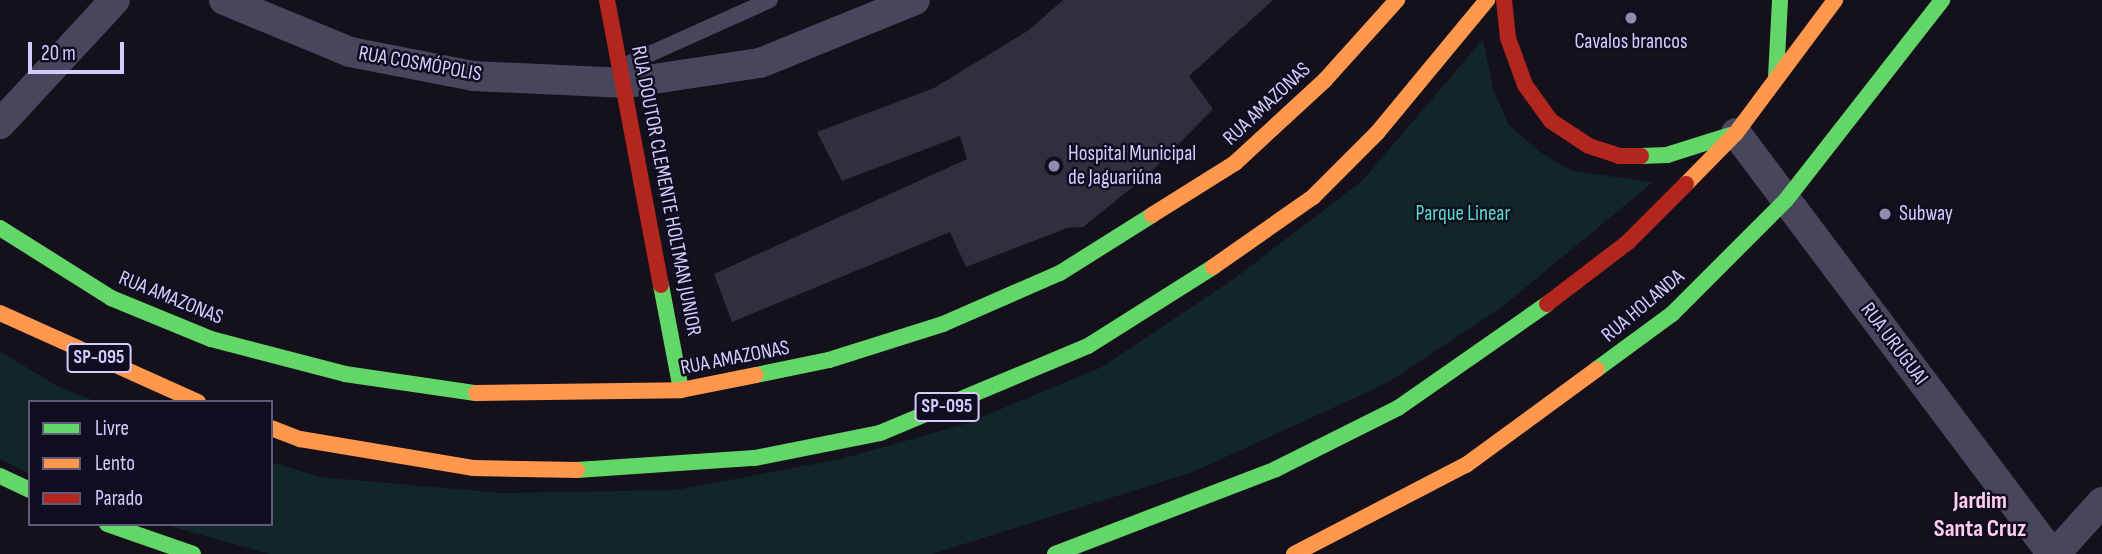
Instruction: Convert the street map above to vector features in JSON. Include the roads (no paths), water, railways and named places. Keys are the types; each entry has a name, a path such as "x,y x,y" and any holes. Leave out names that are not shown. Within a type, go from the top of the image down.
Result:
{"main road":[{"name":"RUA DOUTOR CLEMENTE HOLTMAN JUNIOR","path":"607,0 625,74 681,390"},
{"name":"RUA AMAZONAS","path":"0,228 111,298 211,339 345,374 463,393 681,390 829,360 943,324 1060,273 1235,163 1325,80 1397,0"},
{"name":"SP-095","path":"273,429 300,439 472,468 598,470 755,458 880,433 1088,346 1188,285 1312,197 1377,133 1487,0"},
{"path":"1504,0 1508,38 1525,85 1551,121 1589,146 1619,156 1667,155 1737,133"},
{"path":"1776,79 1780,0"},
{"path":"1055,554 1276,469 1398,408 1628,242 1737,133 1835,0"},
{"name":"RUA HOLANDA","path":"1294,554 1466,465 1573,391 1672,314 1786,200 1942,0"},
{"name":"SP-095","path":"0,313 194,400"},
{"path":"0,476 28,488"},
{"path":"113,526 193,554"}],"street":[{"path":"0,124 115,0"},
{"name":"RUA COSMÓPOLIS","path":"224,0 351,51 473,76 625,74 760,63 915,0"},
{"name":"RUA URUGUAI","path":"1737,133 2053,554"},
{"path":"2053,554 2102,502"}],"lane":[{"path":"625,74 770,0"}],"place":[{"name":"Cavalos brancos","path":"1631,18"},
{"name":"Hospital Municipal de Jaguariúna","path":"1054,166"},
{"name":"Subway","path":"1885,214"}],"district":[{"name":"Jardim Santa Cruz","path":"1980,515"}],"park label":[{"name":"Parque Linear","path":"1463,214"}]}
